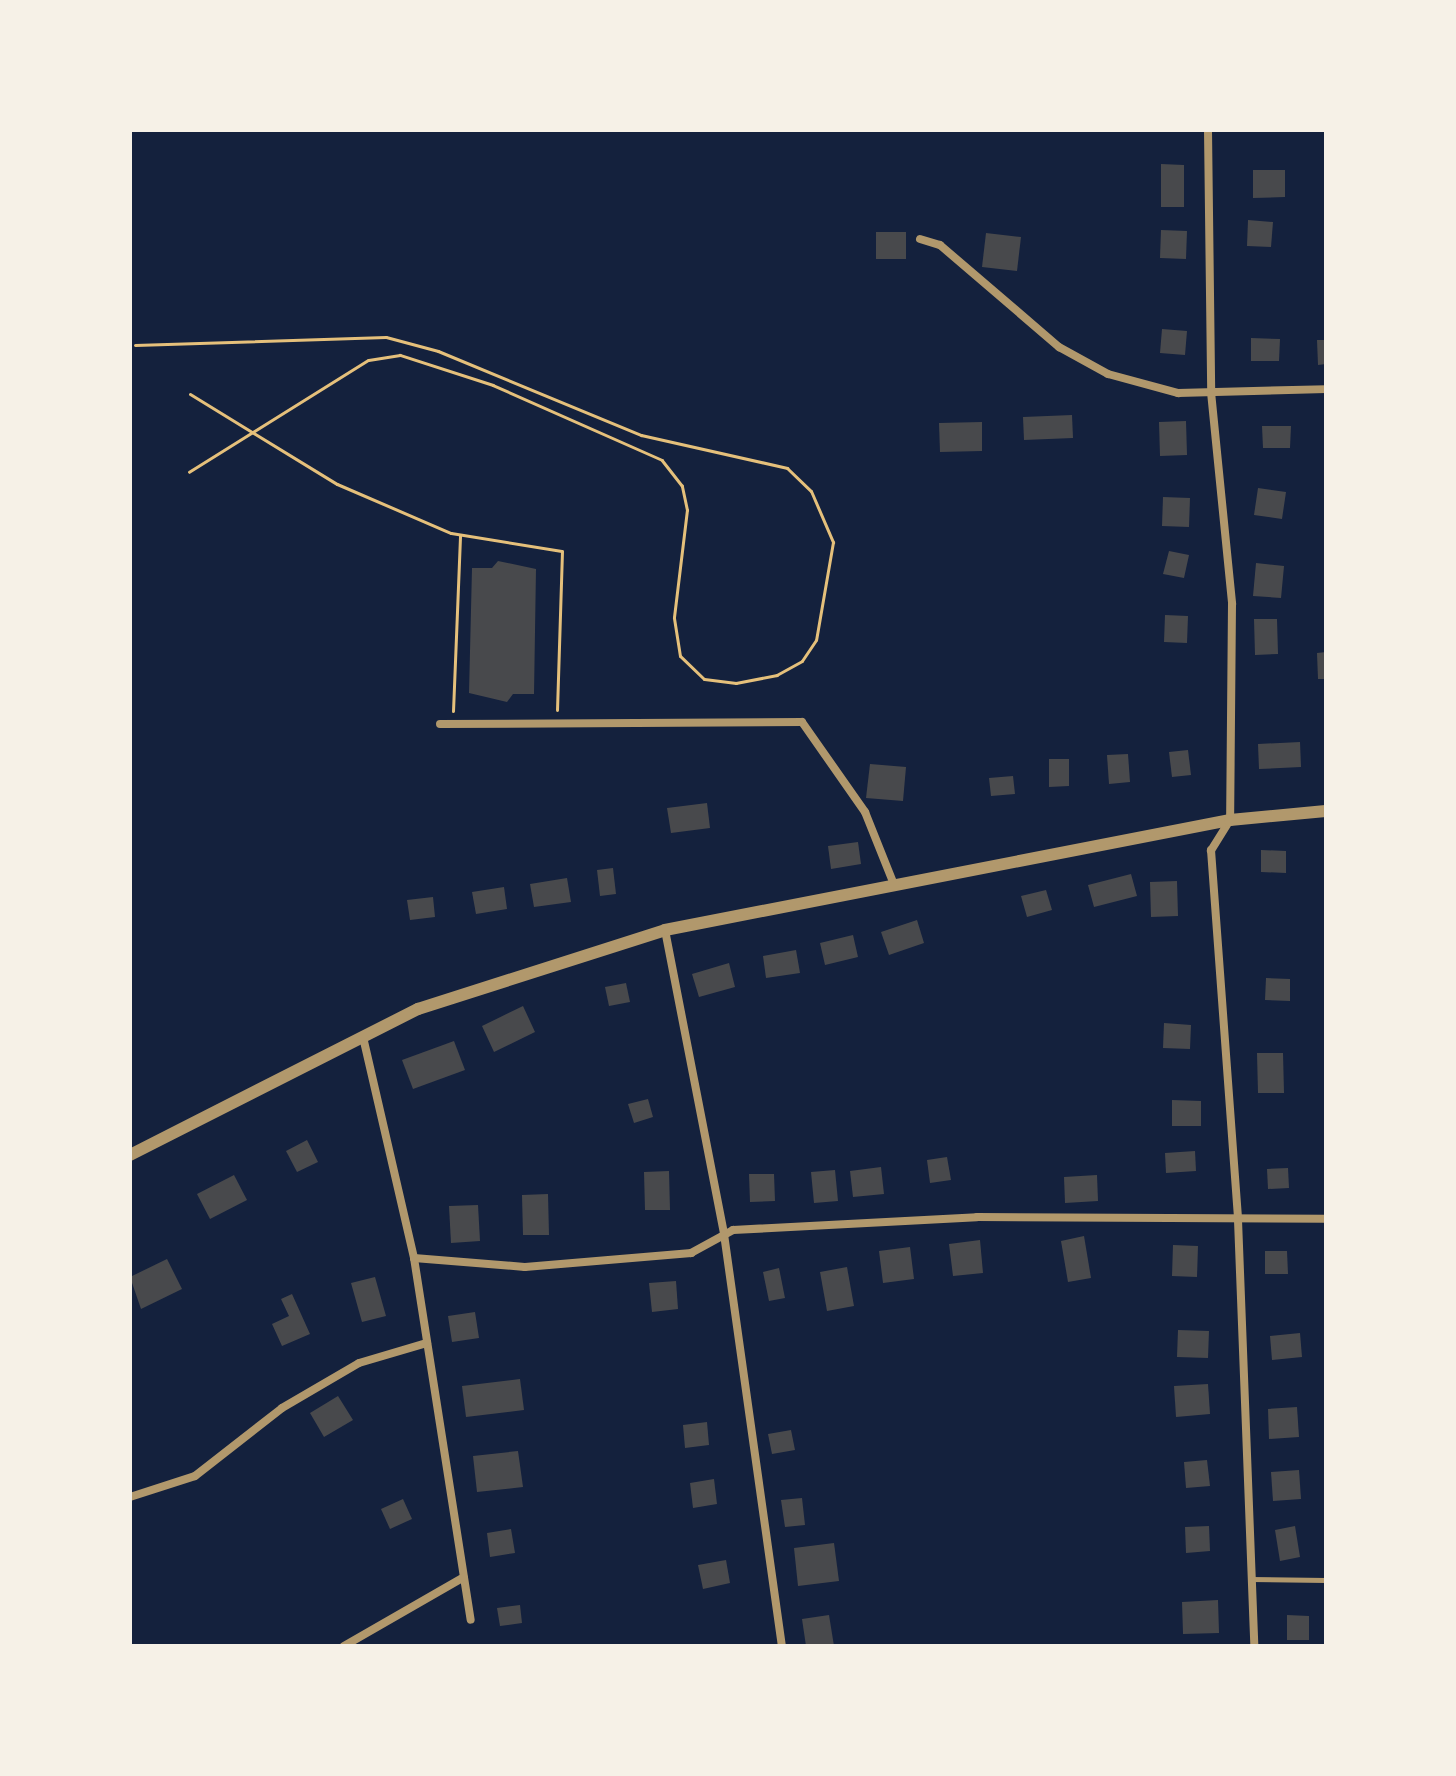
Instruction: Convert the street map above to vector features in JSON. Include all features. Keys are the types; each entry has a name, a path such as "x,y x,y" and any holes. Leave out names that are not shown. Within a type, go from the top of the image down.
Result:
{"street":[{"path":"1208,130 1211,392 1232,604 1230,820 1211,850 1238,1220 1249,1579 1254,1646"},
{"path":"920,239 940,245 1083,361 1155,389 1211,392 1326,389"},
{"path":"440,724 677,728 760,717 802,722 865,812 893,882"},
{"path":"130,1155 418,1009 665,930 893,882 1230,820 1326,811"},
{"path":"665,930 724,1234 782,1646"},
{"path":"363,1037 414,1258 471,1620"},
{"path":"414,1258 503,1267 620,1260 691,1253 724,1234 977,1217 1326,1219"},
{"path":"130,1497 195,1476 282,1408 359,1363 427,1343"},
{"path":"344,1646 464,1577"}],"lane":[{"path":"1249,1579 1326,1580"}],"path":[{"path":"135,345 386,337 438,351 641,435 787,468 811,491 833,542 816,640 802,661 777,675 736,683 704,679 680,656 674,617 687,510 682,486 662,460 621,438 493,385 400,355 368,360 189,472"},
{"path":"190,394 337,484 460,535 562,551 556,726"},
{"path":"452,724 460,535"}],"building":[{"path":"1161,164 1184,165 1184,207 1161,207"},
{"path":"1253,170 1285,170 1285,197 1253,198"},
{"path":"1248,220 1273,222 1271,247 1247,246"},
{"path":"1161,230 1187,231 1186,259 1160,258"},
{"path":"876,232 906,232 906,259 876,259"},
{"path":"986,233 1021,237 1017,271 982,267"},
{"path":"1162,329 1187,331 1185,355 1160,353"},
{"path":"1251,338 1280,339 1279,361 1251,361"},
{"path":"1317,340 1326,340 1326,364 1318,365"},
{"path":"1072,415 1073,438 1024,440 1023,417"},
{"path":"1186,421 1187,455 1160,456 1159,422"},
{"path":"982,422 982,451 940,452 939,423"},
{"path":"1262,426 1291,426 1290,448 1263,448"},
{"path":"1258,488 1286,492 1282,519 1254,515"},
{"path":"1163,497 1190,498 1189,527 1162,526"},
{"path":"1169,551 1189,555 1184,578 1163,574"},
{"path":"498,561 536,569 534,694 513,694 507,702 469,693 472,568 492,568"},
{"path":"1256,563 1284,566 1281,598 1253,596"},
{"path":"1165,615 1188,616 1187,643 1164,642"},
{"path":"1254,619 1277,619 1278,654 1255,655"},
{"path":"1326,652 1326,679 1318,679 1317,653"},
{"path":"1300,742 1301,767 1259,769 1258,744"},
{"path":"1188,750 1191,775 1172,777 1169,752"},
{"path":"1128,754 1130,782 1109,784 1107,755"},
{"path":"1049,759 1069,759 1069,786 1049,787"},
{"path":"870,764 906,767 903,801 866,798"},
{"path":"1013,776 1015,794 991,796 989,778"},
{"path":"707,803 710,828 671,833 667,808"},
{"path":"858,842 861,864 831,869 828,846"},
{"path":"1261,850 1286,851 1286,873 1261,872"},
{"path":"613,868 616,894 600,896 597,870"},
{"path":"1131,874 1137,896 1094,907 1088,885"},
{"path":"567,878 571,902 534,907 530,884"},
{"path":"1177,881 1178,916 1151,917 1150,882"},
{"path":"504,887 507,909 476,914 472,892"},
{"path":"1046,890 1052,910 1027,917 1021,896"},
{"path":"433,897 435,917 410,920 407,900"},
{"path":"917,920 924,943 889,955 881,932"},
{"path":"853,935 858,957 825,965 820,943"},
{"path":"796,950 800,973 766,978 763,956"},
{"path":"729,963 735,987 699,997 692,974"},
{"path":"1266,978 1290,979 1290,1001 1265,1000"},
{"path":"626,983 630,1002 609,1006 605,987"},
{"path":"523,1006 535,1032 494,1052 482,1026"},
{"path":"1164,1023 1191,1025 1190,1049 1163,1048"},
{"path":"454,1041 465,1070 413,1089 402,1060"},
{"path":"1257,1053 1283,1053 1284,1093 1258,1093"},
{"path":"648,1099 653,1117 634,1123 628,1104"},
{"path":"1172,1100 1201,1101 1201,1126 1172,1126"},
{"path":"307,1140 318,1162 297,1172 286,1151"},
{"path":"1195,1151 1196,1171 1166,1173 1165,1153"},
{"path":"947,1157 951,1180 930,1183 927,1160"},
{"path":"881,1167 884,1194 853,1197 850,1171"},
{"path":"1288,1168 1289,1188 1268,1189 1267,1169"},
{"path":"835,1170 838,1201 814,1203 811,1172"},
{"path":"669,1171 670,1210 645,1210 644,1172"},
{"path":"749,1174 774,1174 775,1201 750,1202"},
{"path":"234,1175 247,1200 210,1219 197,1194"},
{"path":"1097,1175 1098,1201 1065,1203 1064,1177"},
{"path":"548,1194 549,1235 523,1235 522,1195"},
{"path":"478,1205 480,1241 451,1243 449,1206"},
{"path":"1084,1236 1091,1278 1068,1282 1061,1241"},
{"path":"980,1240 983,1273 953,1276 949,1244"},
{"path":"1173,1245 1198,1246 1197,1277 1172,1276"},
{"path":"910,1247 914,1279 883,1283 879,1251"},
{"path":"1265,1251 1287,1251 1288,1274 1265,1274"},
{"path":"167,1259 182,1289 141,1309 130,1277"},
{"path":"847,1267 854,1306 827,1311 820,1272"},
{"path":"779,1268 785,1298 769,1301 763,1272"},
{"path":"375,1277 386,1316 362,1322 351,1283"},
{"path":"676,1281 678,1309 652,1312 649,1283"},
{"path":"292,1294 310,1334 282,1346 272,1324 289,1316 281,1299"},
{"path":"475,1312 479,1338 452,1342 448,1316"},
{"path":"1178,1330 1209,1331 1208,1358 1177,1357"},
{"path":"1300,1333 1302,1357 1272,1360 1270,1336"},
{"path":"520,1379 524,1410 466,1417 462,1386"},
{"path":"1208,1384 1210,1414 1176,1417 1174,1386"},
{"path":"338,1396 353,1420 324,1437 310,1413"},
{"path":"1297,1407 1299,1437 1269,1439 1268,1409"},
{"path":"707,1422 709,1445 685,1448 683,1425"},
{"path":"791,1430 795,1450 772,1454 768,1434"},
{"path":"518,1451 523,1487 477,1492 473,1456"},
{"path":"1207,1460 1210,1486 1186,1488 1184,1462"},
{"path":"1299,1470 1301,1499 1273,1501 1271,1472"},
{"path":"714,1479 717,1504 693,1508 690,1483"},
{"path":"802,1498 805,1525 785,1527 781,1500"},
{"path":"403,1499 412,1519 390,1529 381,1509"},
{"path":"1209,1526 1210,1551 1186,1553 1185,1527"},
{"path":"1295,1526 1300,1557 1280,1561 1275,1530"},
{"path":"511,1529 515,1553 490,1557 487,1533"},
{"path":"834,1543 839,1581 798,1586 794,1548"},
{"path":"726,1560 730,1583 703,1589 698,1565"},
{"path":"1218,1600 1219,1633 1183,1634 1182,1602"},
{"path":"520,1605 522,1623 500,1626 497,1608"},
{"path":"829,1615 834,1646 806,1646 802,1619"},
{"path":"1287,1615 1309,1616 1309,1640 1287,1640"}]}
